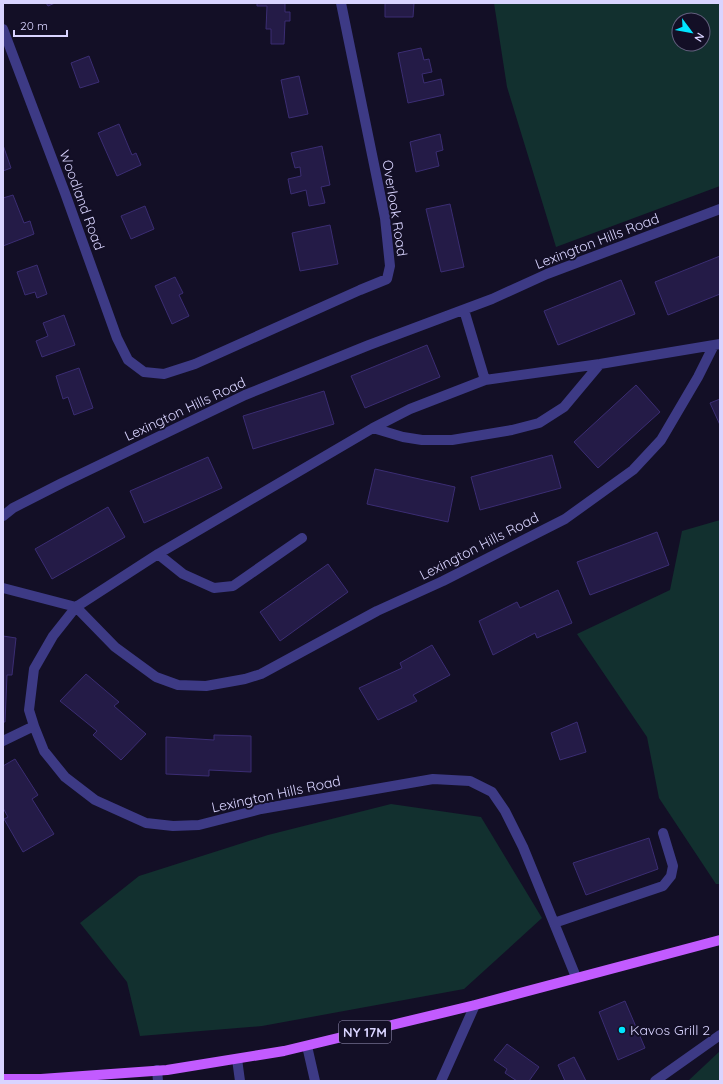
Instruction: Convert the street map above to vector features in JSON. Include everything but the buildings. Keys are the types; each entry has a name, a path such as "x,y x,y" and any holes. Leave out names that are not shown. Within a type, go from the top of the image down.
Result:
{"main road":[{"name":"NY 17M","path":"3,1079 79,1079 157,1070 284,1051 476,1005 576,977 720,940"}],"street":[{"name":"Overlook Road","path":"144,372 164,374 195,364 387,279 390,266 385,218 341,3"},
{"name":"Woodland Road","path":"3,29 65,193 117,338 128,360 144,372"},
{"name":"Lexington Hills Road","path":"3,516 13,508 62,483 244,395 492,299 547,274 720,209"},
{"path":"464,310 485,380"},
{"name":"Lexington Hills Road","path":"576,977 523,847 505,810 492,792 470,781 433,779 261,809 199,825 173,826 146,823 95,800 65,778 44,751 29,710 34,669 53,636 76,607 158,554 373,428 410,409 485,380 600,364 717,345"},
{"name":"Lexington Hills Road","path":"76,607 115,647 156,677 178,685 206,686 245,679 261,674 377,611 443,581 565,519 633,470 661,440 717,345"},
{"path":"373,428 403,437 422,440 452,440 512,430 539,423 564,406 600,364"},
{"path":"158,554 183,574 214,588 233,586 302,538"},
{"path":"3,588 76,607"},
{"path":"3,741 34,726"},
{"path":"554,923 663,886 671,876 673,866 663,833"},
{"path":"441,1081 476,1005"},
{"path":"655,1081 720,1036"},
{"path":"307,1046 316,1081"},
{"path":"237,1059 240,1081"},
{"path":"157,1070 158,1081"}],"green space":[{"path":"494,3 720,3 720,186 556,247 507,87"},
{"path":"720,520 720,884 716,884 659,798 647,737 577,634 670,590 682,531"},
{"path":"391,804 481,817 542,918 464,989 262,1026 140,1036 127,982 80,923 139,876 268,835"},
{"path":"720,1051 720,1081 688,1081"}],"place":[{"name":"Kavos Grill 2","path":"622,1030"}]}
